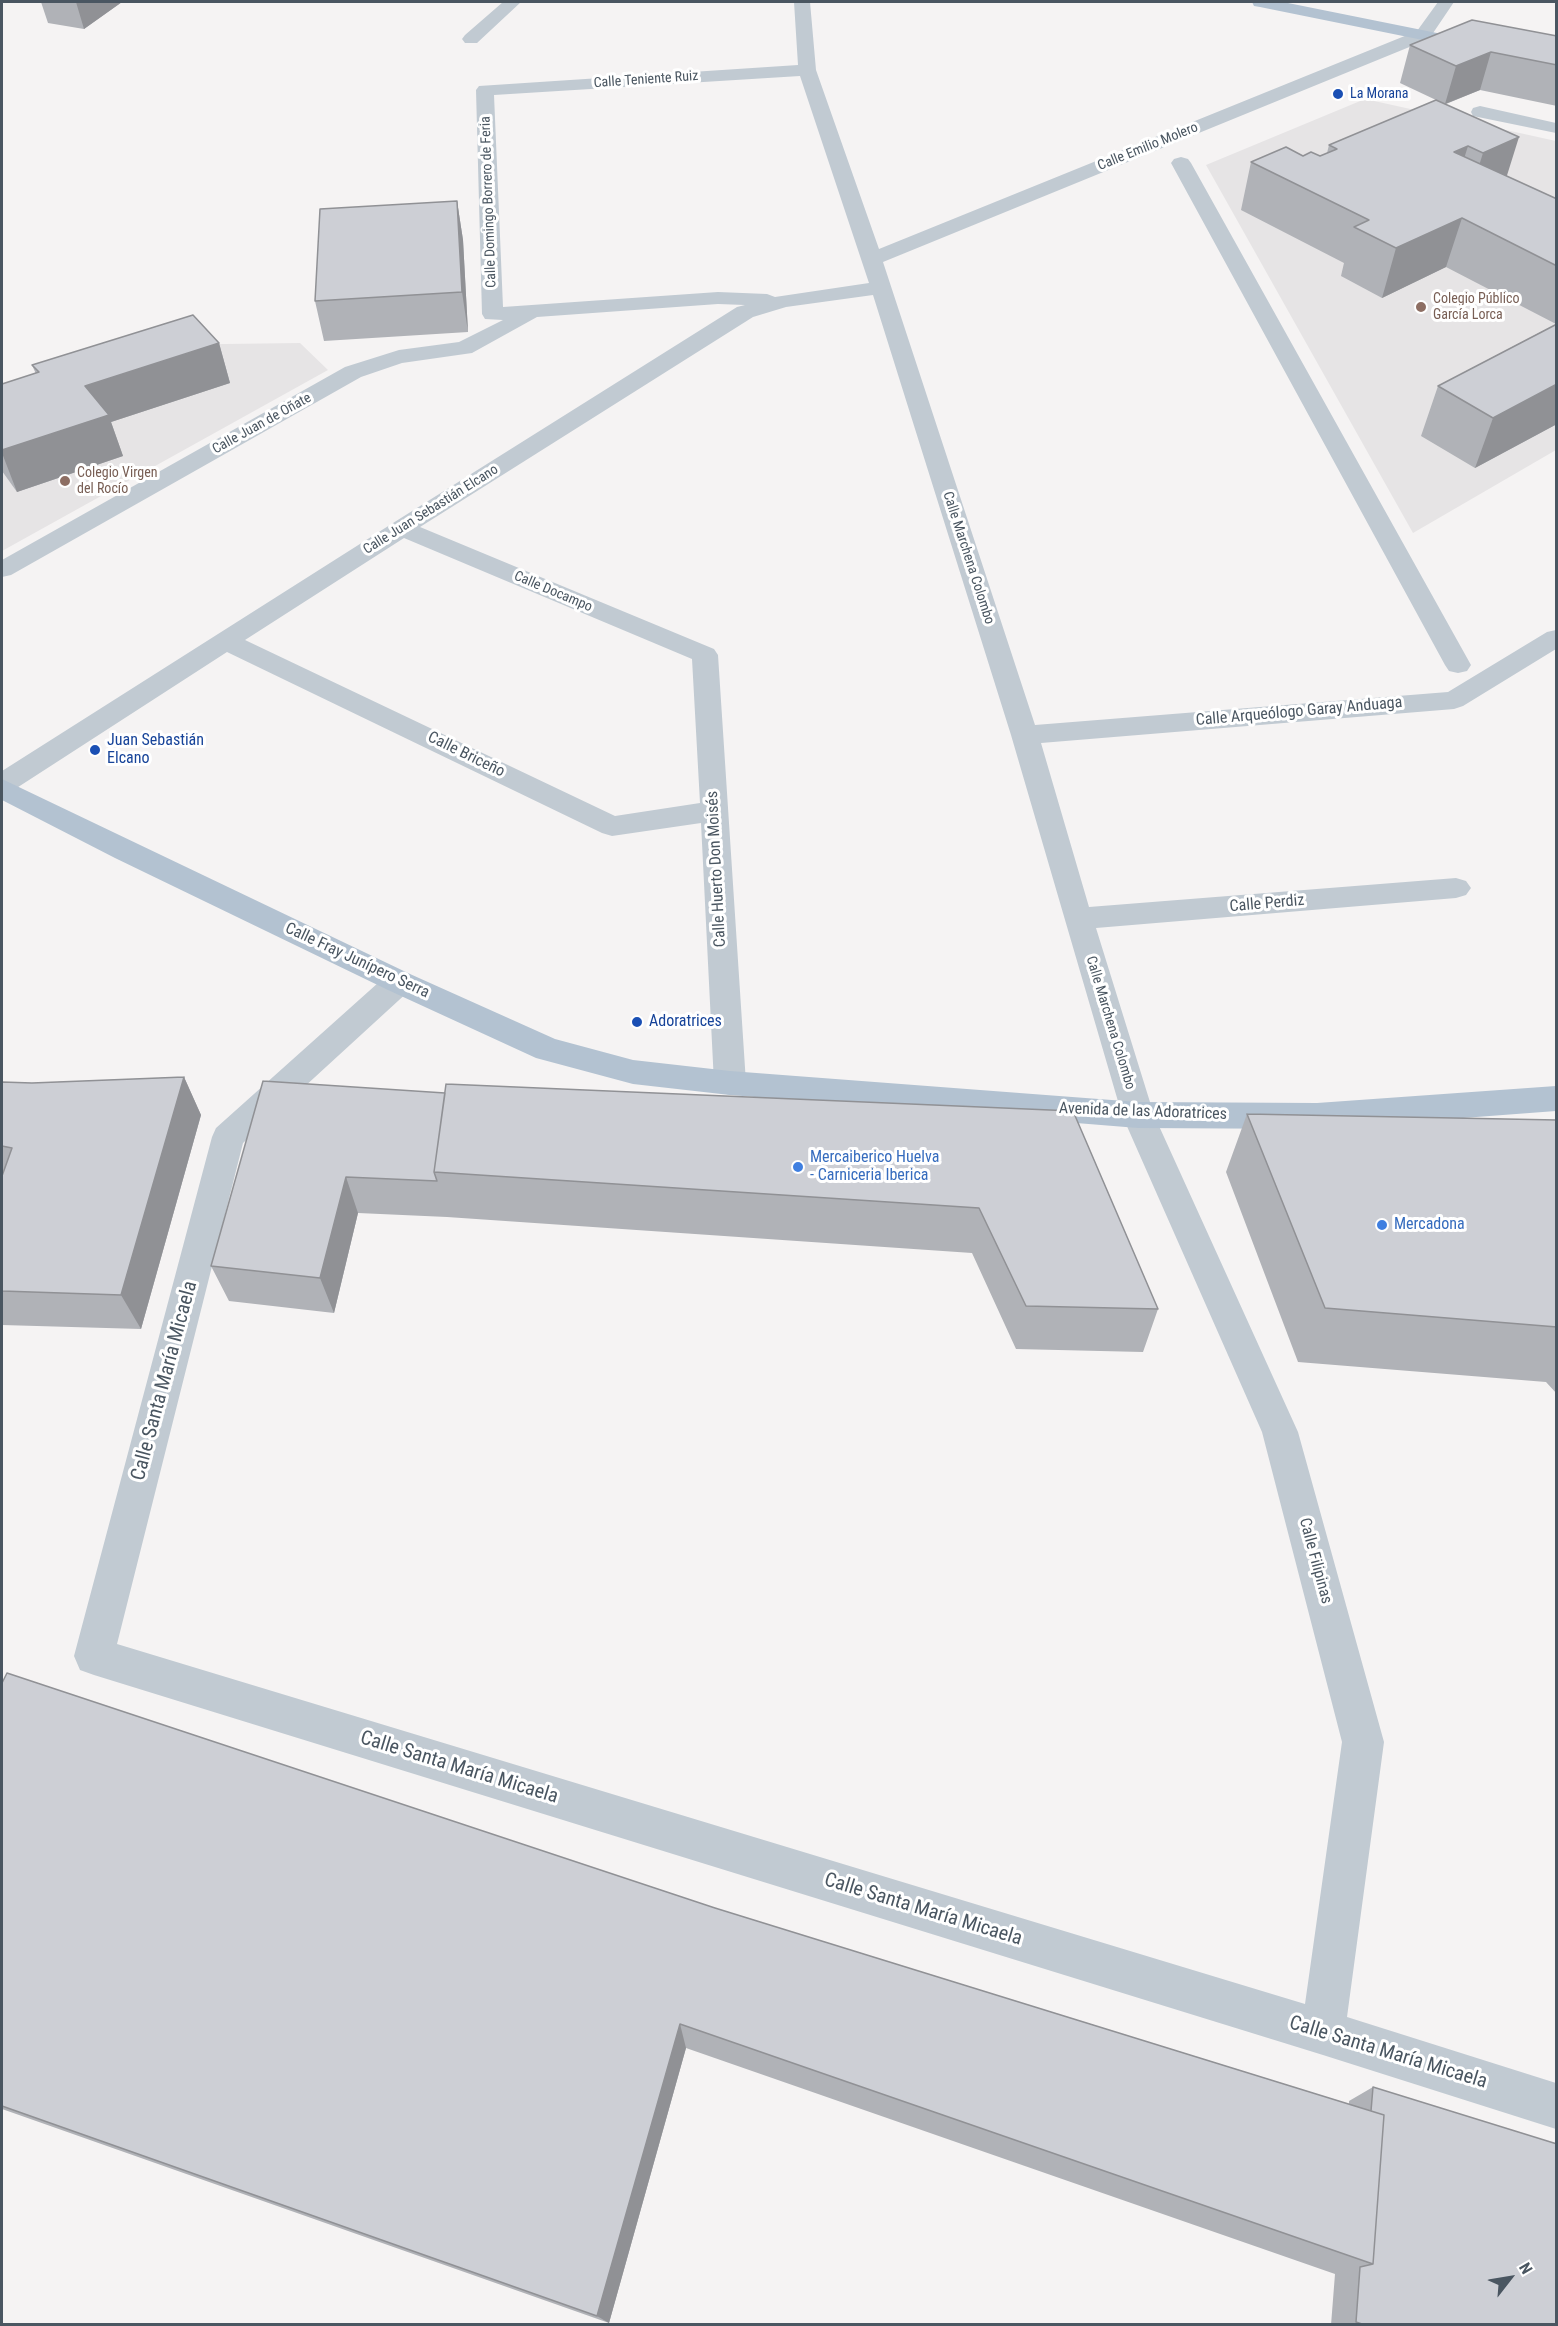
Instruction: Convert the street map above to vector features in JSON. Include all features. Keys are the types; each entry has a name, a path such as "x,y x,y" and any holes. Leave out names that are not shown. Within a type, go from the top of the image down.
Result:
{"main road":[{"path":"1260,2 1557,62"},
{"name":"Calle Fray Junípero Serra","path":"2,786 125,851 399,982 547,1049 633,1072 730,1083"},
{"name":"Avenida de las Adoratrices","path":"730,1083 1138,1115 1317,1116 1557,1099"}],"street":[{"path":"471,39 513,2"},
{"name":"Calle Marchena Colombo","path":"802,2 807,70 872,259 1025,735 1138,1115"},
{"path":"1423,35 1446,2"},
{"name":"Calle Emilio Molero","path":"872,259 1423,35"},
{"name":"Calle Teniente Ruiz","path":"485,90 807,70"},
{"name":"Calle Domingo Borrero de Feria","path":"485,90 493,314"},
{"path":"1480,112 1557,128"},
{"path":"1181,163 1458,665"},
{"name":"Calle Juan Sebastián Elcano","path":"2,786 226,640 746,312 784,301 881,288"},
{"name":"Calle Juan de Oñate","path":"493,314 718,298 784,301"},
{"name":"Calle Juan de Oñate","path":"2,570 353,372 399,357 464,348 535,311"},
{"name":"Calle Docampo","path":"402,528 705,655"},
{"name":"Calle Arqueólogo Garay Anduaga","path":"1025,735 1454,700 1557,638"},
{"name":"Calle Briceño","path":"226,640 612,826 714,812"},
{"name":"Calle Huerto Don Moisés","path":"705,655 730,1083"},
{"name":"Calle Perdiz","path":"1078,919 1456,888"},
{"name":"Calle Santa María Micaela","path":"399,982 228,1137 94,1656 1323,2032 1557,2106"},
{"name":"Calle Filipinas","path":"1138,1115 1280,1432 1363,1742 1323,2032"}],"shaded area":[{"name":"Colegio Público García Lorca","path":"1365,99 1556,141 1556,450 1413,533 1206,165"},
{"name":"Colegio Virgen del Rocío","path":"300,343 328,370 2,551 2,410 150,345"}],"building":[{"path":"1472,20 1557,36 1557,65 1491,52 1456,66 1410,45"},
{"path":"1436,100 1519,137 1483,153 1468,146 1454,152 1557,199 1557,266 1462,218 1396,248 1354,227 1369,220 1251,162 1286,147 1303,156 1311,152 1320,156 1337,149 1329,145"},
{"path":"457,201 462,292 315,301 320,209"},
{"path":"193,315 219,343 85,386 109,415 2,450 2,384 39,372 32,365"},
{"path":"1557,324 1557,384 1493,418 1438,386"},
{"path":"184,1077 121,1295 2,1291 2,1176 12,1148 2,1146 2,1082 32,1083"},
{"path":"263,1081 445,1093 434,1172 437,1181 346,1177 320,1278 211,1266"},
{"path":"446,1084 1073,1111 1158,1309 1026,1306 979,1208 434,1172"},
{"path":"1247,1114 1557,1120 1557,1327 1325,1308"},
{"path":"7,1673 715,1908 1384,2115 1373,2264 680,2024 597,2316 2,2106 2,1683"},
{"path":"1373,2087 1557,2144 1557,2325 1365,2325 1356,2322 1360,2267 1373,2264 1384,2115 1371,2111"}],"place":[{"name":"La Morana","path":"1338,94"},
{"name":"Colegio Público García Lorca","path":"1421,307"},
{"name":"Colegio Virgen del Rocío","path":"65,481"},
{"name":"Juan Sebastián Elcano","path":"95,750"},
{"name":"Adoratrices","path":"637,1022"},
{"name":"Mercaiberico Huelva - Carniceria Iberica","path":"798,1167"},
{"name":"Mercadona","path":"1382,1225"}]}
